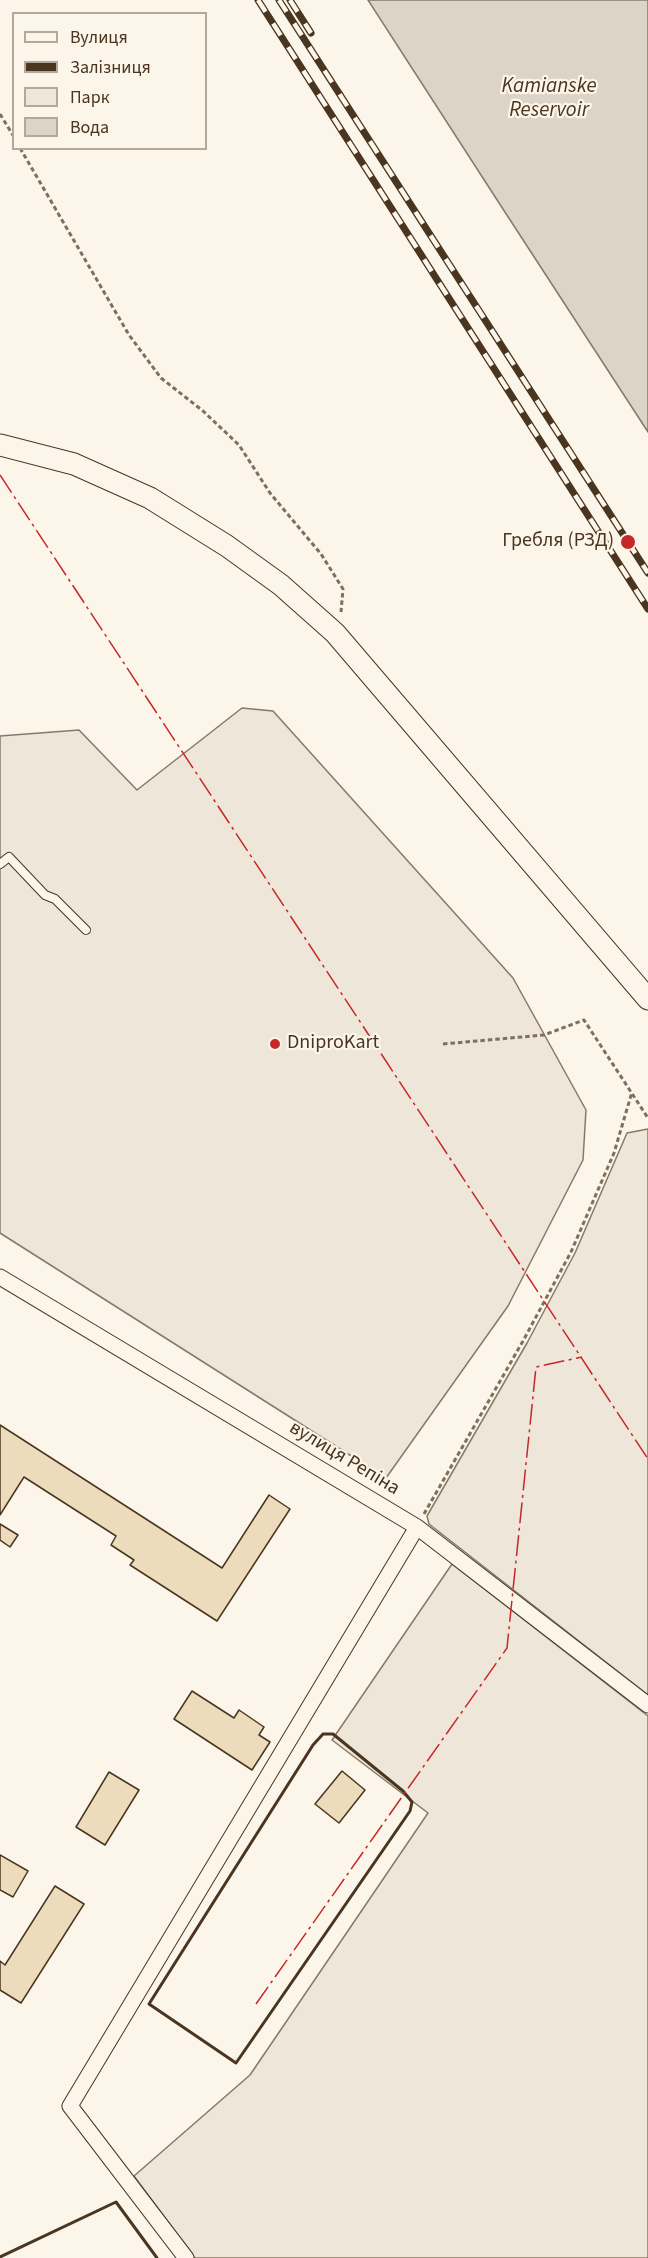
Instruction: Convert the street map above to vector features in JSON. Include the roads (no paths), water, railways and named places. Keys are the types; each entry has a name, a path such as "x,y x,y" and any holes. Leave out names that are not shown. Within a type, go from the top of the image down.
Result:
{"main road":[{"path":"0,445 74,464 150,498 227,546 281,585 335,633 648,999"}],"street":[{"name":"вулиця Репіна","path":"0,1277 417,1527 648,1705"},
{"path":"186,2258 70,2106 417,1527"}],"lane":[{"path":"0,864 9,857 45,895 55,898 86,930"}],"water":[{"name":"Kamianske Reservoir","path":"368,0 648,0 648,432 501,206"}],"railway":[{"path":"258,0 648,609"},
{"path":"279,0 648,573"},
{"path":"290,0 311,33"}],"place":[{"name":"Гребля (РЗД)","path":"628,542"},
{"name":"DniproKart","path":"275,1044"}]}
